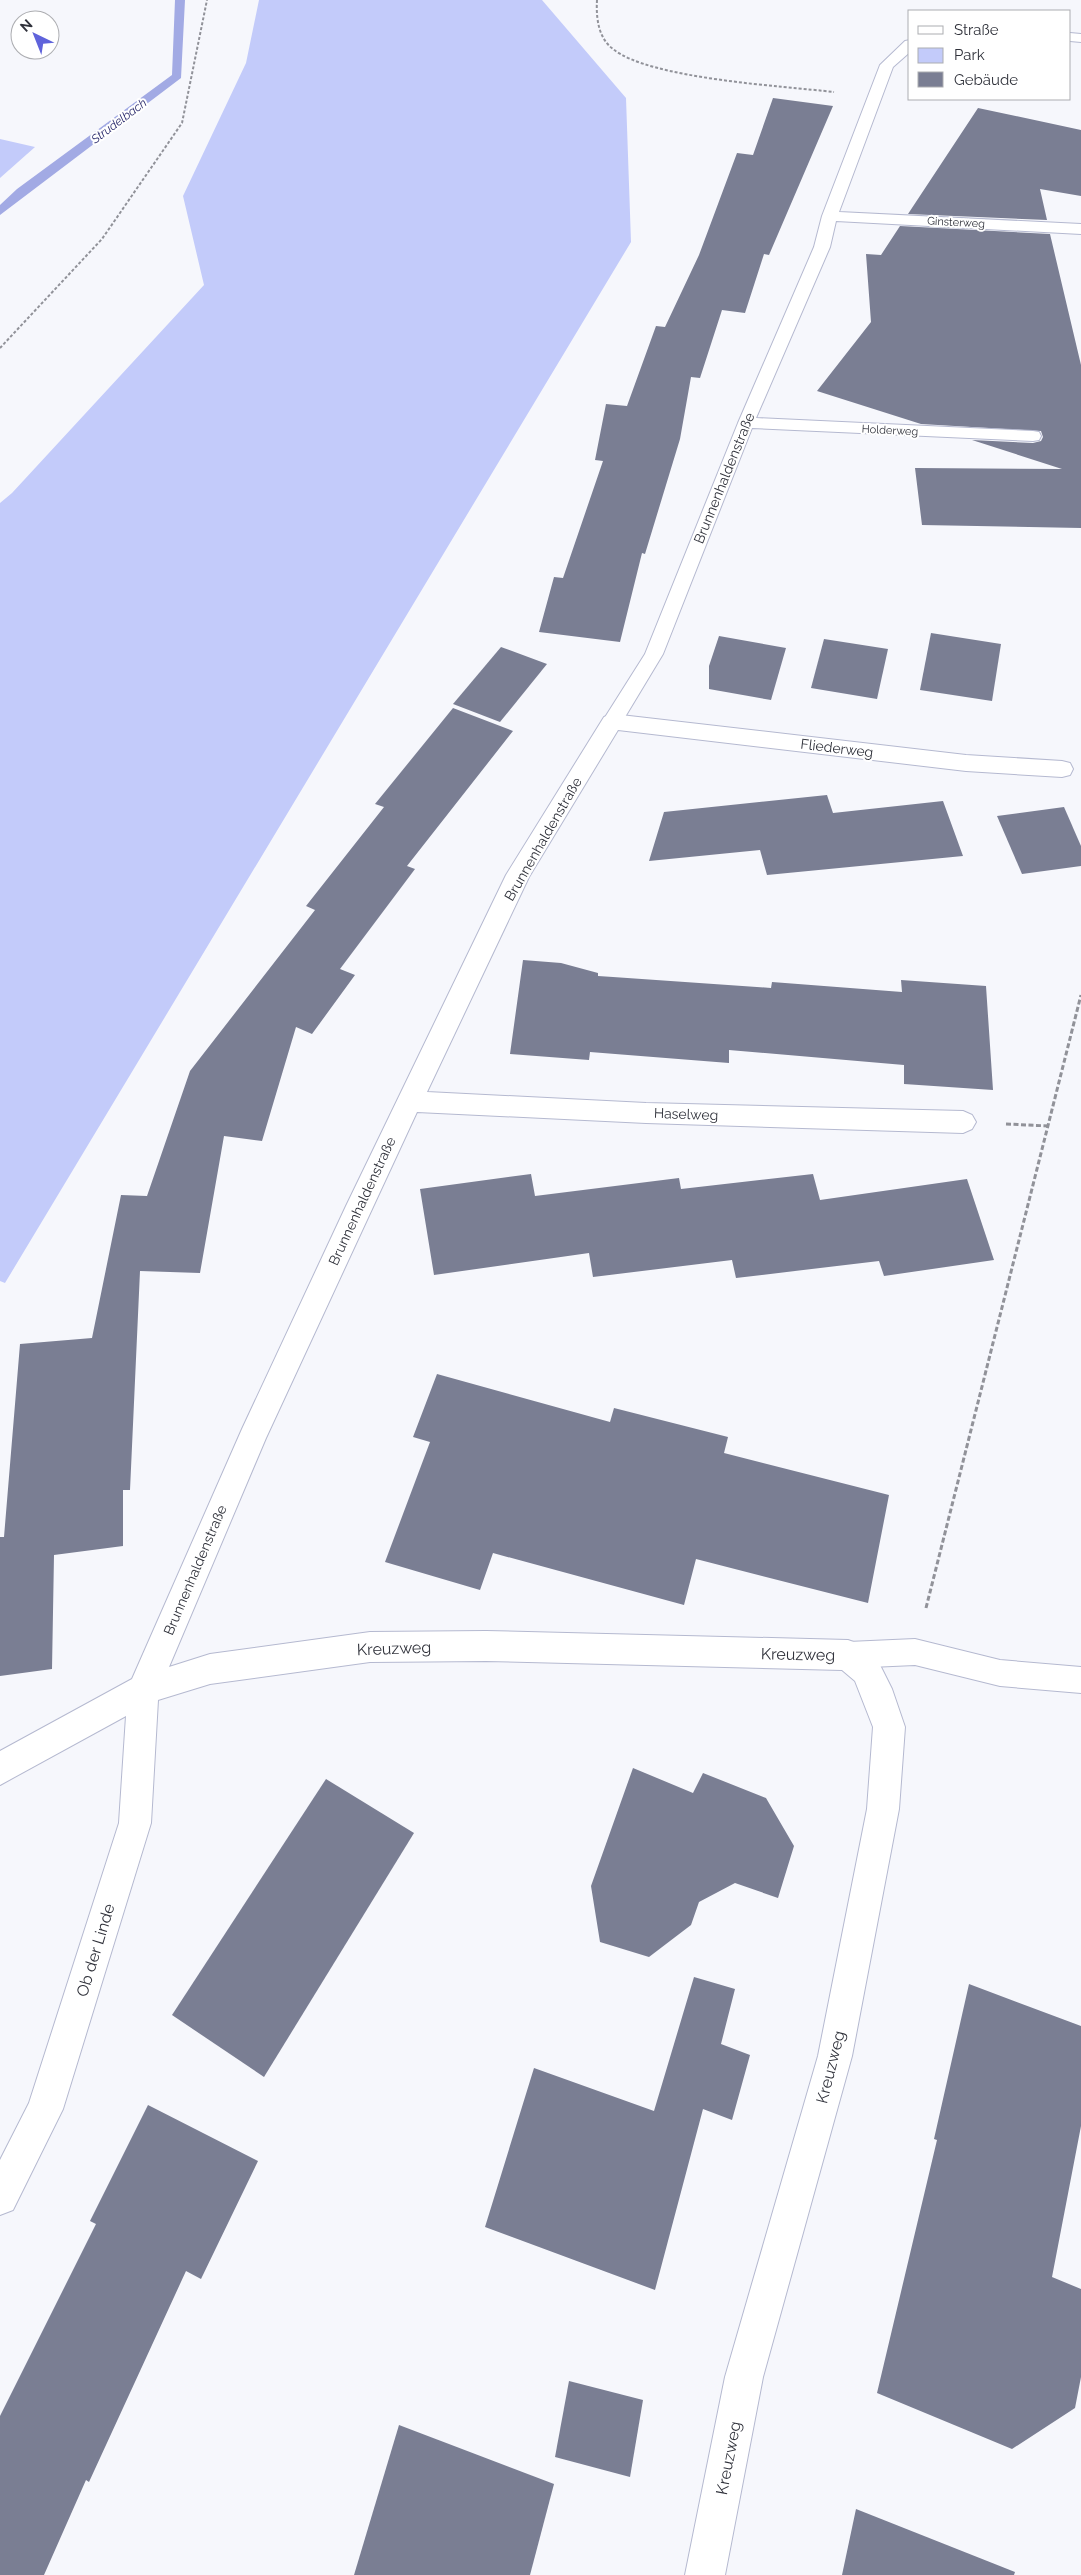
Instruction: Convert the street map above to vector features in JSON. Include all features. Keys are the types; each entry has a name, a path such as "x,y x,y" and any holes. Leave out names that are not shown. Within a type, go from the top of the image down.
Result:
{"street":[{"name":"Fliederweg","path":"612,722 966,763 1062,769"},
{"name":"Brunnenhaldenstraße","path":"143,1690 252,1438 409,1102 518,876 612,722"},
{"name":"Haselweg","path":"409,1102 646,1113 963,1122"},
{"name":"Kreuzweg","path":"0,1770 30,1750 143,1690 210,1669 370,1647 486,1646 848,1655 866,1670 876,1689 889,1727 883,1809 835,2056 744,2377 705,2575"},
{"name":"Ob der Linde","path":"0,2197 45,2109 135,1823 143,1690"}],"lane":[{"name":"Brunnenhaldenstraße","path":"612,722 654,654 746,423 822,247 830,216 887,65 908,46"},
{"name":"Ginsterweg","path":"830,216 1081,229"},
{"name":"Holderweg","path":"746,423 1033,436"},
{"path":"848,1655 915,1652 1000,1674 1081,1680"}],"path":[{"path":"0,348 102,239 182,123 207,0"},
{"path":"597,0 596,23 612,49 638,64 669,70 874,97"},
{"path":"915,1652 1081,995"}],"green space":[{"path":"259,0 542,0 626,98 631,242 5,1283 0,1281 0,503 12,493 204,285 183,196 246,63"},
{"path":"0,139 35,147 0,178"}],"building":[{"path":"773,98 833,106 769,255 764,254 745,313 722,310 700,378 691,377 680,439 645,554 642,553 620,642 539,632 554,577 563,578 603,461 595,460 606,404 627,406 656,326 665,327 699,255 737,153 753,155"},
{"path":"978,108 1081,130 1081,196 1040,189 1047,220 908,214"},
{"path":"900,226 1050,234 1081,365 1081,528 922,525 915,468 1062,469 972,440 1033,443 1041,441 1043,437 1041,431 921,424 817,391 871,322 866,254 881,255"},
{"path":"931,633 1001,644 992,701 920,690"},
{"path":"719,636 786,648 771,700 709,689 709,666"},
{"path":"824,639 888,649 877,699 811,688"},
{"path":"501,647 547,664 500,722 453,704"},
{"path":"453,708 513,731 407,866 415,869 340,969 355,975 312,1034 296,1027 262,1141 224,1136 200,1273 140,1271 130,1490 123,1490 123,1546 54,1555 52,1669 0,1676 0,1537 4,1537 20,1344 92,1338 121,1195 147,1196 190,1071 315,910 306,906 384,807 375,804"},
{"path":"827,795 833,813 943,801 963,856 767,875 760,850 649,861 664,812"},
{"path":"1064,807 1081,846 1081,866 1022,874 997,816"},
{"path":"523,960 561,963 598,973 598,976 771,988 772,982 902,992 901,980 986,986 993,1090 904,1084 904,1065 729,1050 729,1063 590,1052 589,1060 510,1054"},
{"path":"531,1174 535,1196 679,1178 681,1189 813,1174 820,1200 967,1179 994,1260 884,1276 879,1261 736,1278 732,1260 593,1277 589,1253 434,1275 420,1189"},
{"path":"437,1374 610,1422 614,1408 728,1437 724,1453 889,1495 868,1603 696,1559 684,1605 493,1553 480,1590 385,1562 430,1442 413,1437"},
{"path":"633,1768 693,1793 703,1773 766,1798 794,1846 778,1898 735,1883 699,1902 691,1925 649,1957 600,1942 591,1886"},
{"path":"326,1779 414,1833 264,2077 172,2015"},
{"path":"694,1977 735,1989 721,2044 750,2055 732,2120 703,2109 655,2290 485,2227 534,2068 654,2111"},
{"path":"969,1984 1081,2026 1081,2126 1052,2277 1081,2289 1081,2377 1075,2408 1012,2449 877,2393 937,2140 934,2139"},
{"path":"148,2105 258,2161 201,2279 186,2271 89,2482 86,2480 44,2575 0,2575 0,2416 96,2224 90,2221"},
{"path":"569,2381 643,2400 630,2477 555,2457"},
{"path":"399,2425 554,2484 530,2575 354,2575"},
{"path":"856,2509 1015,2572 1014,2575 842,2575"}],"waterway":[{"name":"Strudelbach","path":"0,211 21,192 177,76 180,0"}]}
